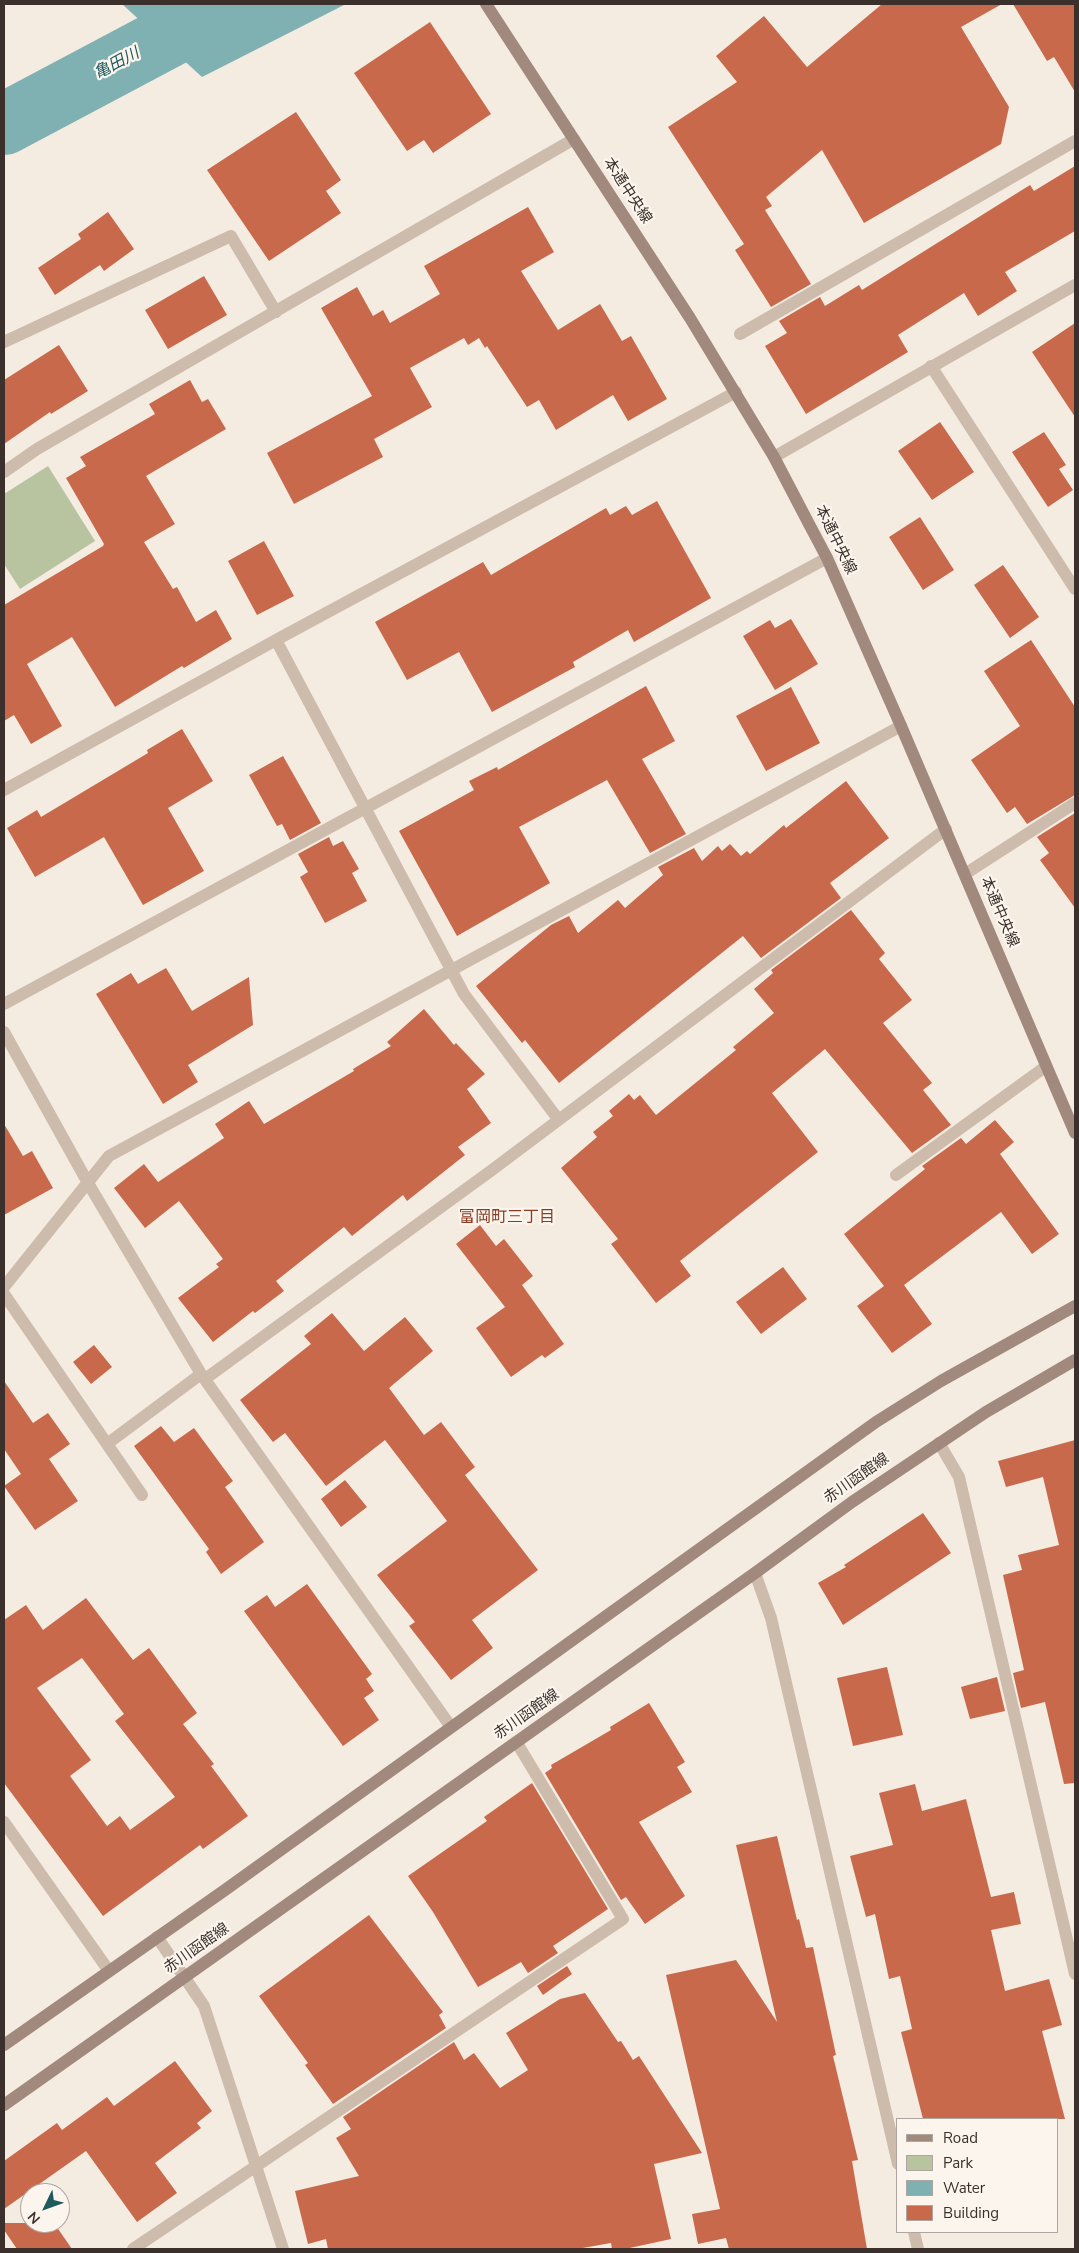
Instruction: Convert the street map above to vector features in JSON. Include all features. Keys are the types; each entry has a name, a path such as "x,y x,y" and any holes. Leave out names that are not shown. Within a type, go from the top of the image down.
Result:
{"main road":[{"name":"本通中央線","path":"486,4 736,392 774,457 827,558 946,829 1045,1067 1075,1133"},
{"path":"4,2046 876,1422 941,1381 1075,1306"},
{"name":"赤川函館線","path":"4,2106 755,1573 852,1502 986,1412 1075,1360"}],"street":[{"path":"4,472 38,449 574,139"},
{"path":"740,334 1075,141"},
{"path":"4,342 231,236 276,312"},
{"path":"774,457 1075,285"},
{"path":"931,366 1075,589"},
{"path":"4,790 276,640 736,392"},
{"path":"4,1004 827,558"},
{"path":"276,640 464,994 558,1119"},
{"path":"4,1287 109,1156 901,726"},
{"path":"965,874 1075,803"},
{"path":"107,1444 492,1170 946,829"},
{"path":"4,1032 88,1184 203,1377 451,1727"},
{"path":"896,1175 1045,1067"},
{"path":"4,1294 142,1495"},
{"path":"939,1443 959,1477 1075,1974"},
{"path":"755,1573 771,1618 896,2155"},
{"path":"133,2249 623,1918 516,1743"},
{"path":"4,1822 109,1970"},
{"path":"157,1938 186,1977 204,2006 283,2249"},
{"path":"914,2233 918,2249"}],"green space":[{"path":"48,466 95,541 20,589 4,564 4,494"}],"water":[{"path":"122,4 346,4 202,77"}],"building":[{"path":"882,4 1002,4 961,27 1009,107 1001,144 864,223 822,150 766,197 772,206 765,210 811,284 771,307 735,250 744,244 668,127 737,82 716,56 764,16 807,67"},
{"path":"1013,4 1075,4 1075,92 1054,57 1047,61"},
{"path":"430,22 491,114 433,153 424,140 407,151 354,73"},
{"path":"296,112 341,180 326,191 341,213 269,261 207,170"},
{"path":"1075,166 1075,231 1005,272 1017,291 978,316 964,293 898,335 908,352 806,414 765,346 787,333 779,321 820,297 825,306 859,285 862,290 1030,185 1034,191"},
{"path":"528,207 554,252 521,271 558,330 600,304 622,341 631,336 667,399 628,421 613,395 556,430 539,400 527,407 487,346 485,348 479,338 468,345 464,338 410,368 432,407 374,439 383,457 294,504 267,453 372,396 321,308 357,287 373,316 383,310 390,323 440,294 424,266"},
{"path":"108,212 134,249 104,271 100,265 55,295 38,268 81,239 78,234"},
{"path":"204,276 227,315 168,349 145,310"},
{"path":"1075,323 1075,417 1032,352"},
{"path":"59,345 88,391 51,414 50,412 4,444 4,380"},
{"path":"190,380 202,402 208,399 226,429 146,476 175,524 144,542 173,589 177,587 196,622 216,610 232,639 184,668 182,666 115,707 72,637 27,664 62,726 31,744 14,715 4,721 4,605 103,546 104,544 66,478 86,466 80,457 155,414 149,404"},
{"path":"940,422 974,472 932,500 898,451"},
{"path":"1044,432 1066,465 1059,469 1073,490 1048,507 1012,452"},
{"path":"657,501 711,598 634,642 628,630 573,662 575,667 492,712 459,652 407,680 375,622 483,562 491,575 606,508 610,515 626,506 632,515"},
{"path":"920,517 954,570 923,590 889,537"},
{"path":"264,541 294,596 257,615 228,561"},
{"path":"1003,565 1039,617 1010,638 974,585"},
{"path":"791,619 818,664 775,690 743,636 770,620 775,628"},
{"path":"1031,640 1075,707 1075,795 1027,824 1015,807 1007,813 971,760 1020,726 984,671"},
{"path":"646,686 675,741 642,759 686,834 650,853 607,780 519,827 550,883 457,936 399,831 474,790 469,781 497,767 498,770"},
{"path":"791,687 820,743 766,771 736,716"},
{"path":"182,729 213,781 168,808 204,871 143,905 104,837 35,877 7,828 37,810 41,817 148,753 147,750"},
{"path":"283,756 321,823 290,840 282,824 277,826 249,775"},
{"path":"846,781 889,838 830,883 841,898 761,958 743,936 559,1083 525,1040 522,1043 476,986 551,925 569,916 578,933 618,900 625,908 663,875 658,867 694,848 702,861 718,846 722,851 730,844 741,856 747,851 750,854 784,825 786,828"},
{"path":"1075,813 1075,908 1040,860 1049,853 1037,837"},
{"path":"329,837 333,846 343,841 359,869 352,873 367,901 325,923 300,877 308,872 298,854"},
{"path":"851,910 885,953 879,959 912,1000 883,1023 932,1083 923,1090 951,1125 912,1153 825,1049 772,1093 818,1152 680,1261 691,1276 656,1303 611,1244 618,1239 561,1168 597,1137 593,1132 613,1116 609,1111 629,1094 634,1100 640,1095 656,1115 736,1050 733,1047 774,1013 754,989 773,973 771,970"},
{"path":"166,968 192,1011 249,977 253,1025 188,1065 198,1082 163,1104 96,994 131,973 138,984"},
{"path":"424,1009 454,1045 456,1043 485,1074 467,1089 491,1123 458,1147 465,1155 407,1201 403,1195 352,1236 344,1227 276,1281 284,1291 255,1313 253,1311 213,1342 178,1298 219,1267 216,1264 223,1259 179,1201 145,1228 114,1188 144,1164 158,1182 224,1138 215,1124 249,1101 264,1124 354,1071 353,1069 391,1046 387,1042"},
{"path":"995,1120 1014,1142 1000,1154 1059,1234 1032,1254 1001,1212 904,1285 932,1324 892,1353 857,1306 884,1286 844,1234 925,1169 922,1166 961,1138 966,1144"},
{"path":"4,1124 23,1156 32,1151 53,1188 4,1215"},
{"path":"480,1225 496,1246 504,1239 533,1276 522,1285 564,1344 545,1358 542,1355 511,1377 476,1328 505,1307 456,1244"},
{"path":"783,1267 807,1299 761,1334 736,1302"},
{"path":"332,1313 364,1351 405,1317 433,1351 389,1388 424,1435 441,1422 475,1467 465,1475 538,1570 472,1620 493,1648 451,1680 409,1626 415,1622 377,1575 447,1521 385,1440 326,1486 285,1433 273,1442 240,1400 311,1344 304,1336"},
{"path":"94,1345 112,1367 91,1384 73,1362"},
{"path":"4,1381 33,1423 48,1413 70,1444 49,1459 78,1501 35,1530 4,1486 21,1474 4,1449"},
{"path":"161,1426 174,1442 194,1428 233,1481 225,1487 264,1542 221,1574 206,1552 209,1549 134,1446"},
{"path":"1075,1440 1075,1783 1064,1784 1045,1702 1021,1708 1013,1673 1024,1670 1003,1575 1022,1570 1018,1555 1059,1545 1043,1477 1006,1487 998,1461"},
{"path":"345,1480 367,1507 341,1527 321,1499"},
{"path":"923,1513 951,1553 843,1625 818,1583 846,1567 844,1565"},
{"path":"307,1584 372,1674 366,1679 374,1691 364,1698 379,1720 343,1746 244,1611 267,1595 275,1607"},
{"path":"86,1598 133,1660 149,1648 197,1713 183,1724 214,1764 211,1766 248,1816 203,1849 200,1845 103,1916 4,1783 4,1620 26,1605 43,1630","holes":["82,1658 124,1714 115,1721 175,1797 130,1830 120,1816 107,1826 70,1776 91,1760 37,1688"]},
{"path":"887,1667 903,1735 853,1746 837,1678"},
{"path":"997,1677 1005,1711 970,1719 961,1687"},
{"path":"649,1703 685,1762 677,1767 692,1792 639,1822 685,1896 645,1924 626,1897 621,1900 545,1773 552,1768 551,1765 611,1730 610,1727"},
{"path":"532,1783 608,1909 553,1946 558,1953 528,1973 521,1962 478,1987 433,1912 408,1876 487,1821 484,1817"},
{"path":"915,1784 922,1811 966,1799 991,1897 1014,1892 1021,1924 991,1930 1005,1991 1049,1979 1062,2025 1042,2031 1065,2119 923,2118 901,2032 912,2029 900,1976 889,1979 875,1914 866,1917 850,1856 893,1845 879,1793"},
{"path":"777,1836 797,1920 799,1919 806,1948 813,1947 836,2055 833,2056 858,2160 852,2161 867,2249 729,2249 726,2238 698,2244 692,2214 720,2209 666,1975 736,1960 777,2022 736,1845"},
{"path":"369,1915 443,2012 439,2015 446,2028 333,2104 305,2065 308,2063 259,1996"},
{"path":"567,1966 572,1974 543,1995 537,1986"},
{"path":"585,1993 618,2042 621,2041 633,2060 639,2056 702,2153 654,2164 671,2239 625,2249 612,2249 611,2243 577,2249 328,2249 326,2239 308,2244 295,2191 359,2176 336,2138 351,2129 343,2117 454,2042 464,2060 474,2053 500,2088 528,2070 506,2033 560,1999"},
{"path":"175,2061 212,2111 197,2123 201,2128 155,2163 177,2193 137,2222 86,2151 41,2183 20,2183 20,2198 4,2209 4,2161 57,2123 62,2130 107,2097 114,2106"},
{"path":"4,2223 20,2223 20,2233 61,2233 72,2249 17,2249 4,2230"}],"waterway":[{"name":"亀田川","path":"4,124 230,4"}],"district":[{"name":"富岡町三丁目","path":"507,1218"}]}
